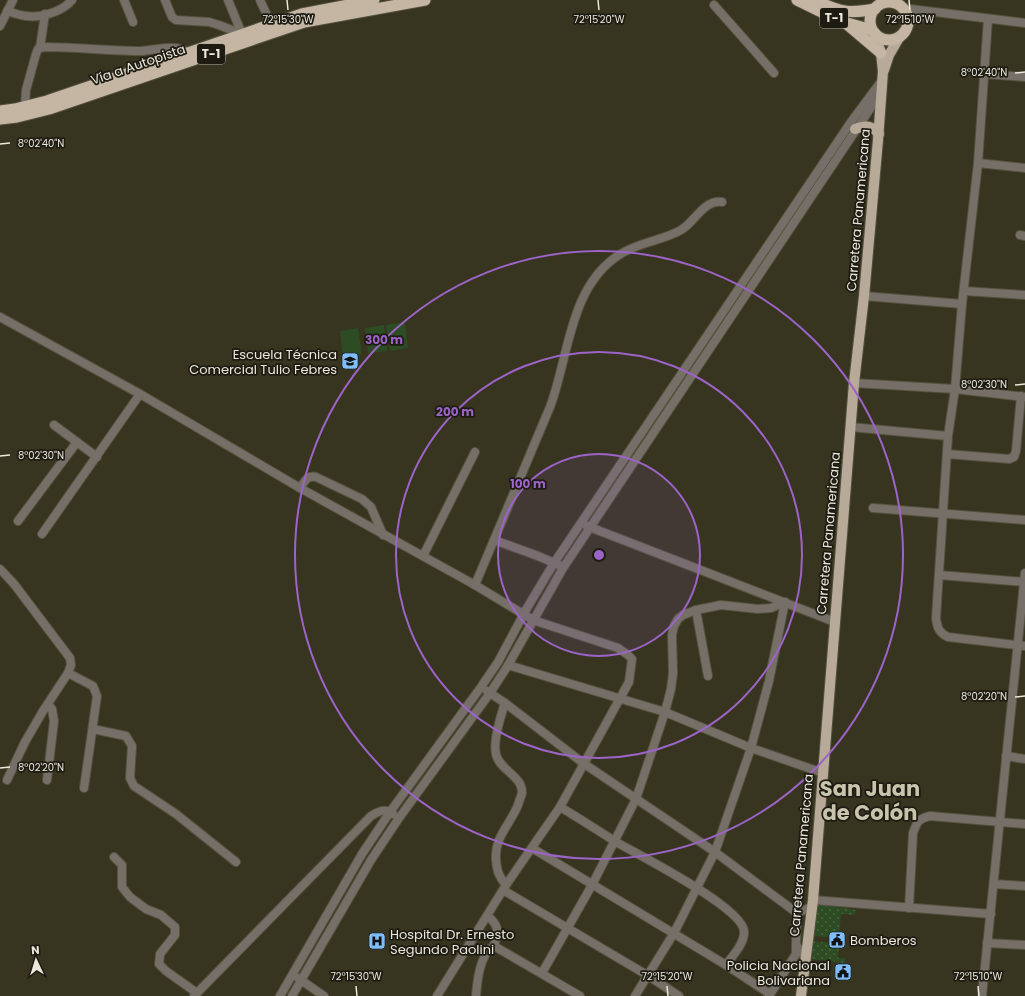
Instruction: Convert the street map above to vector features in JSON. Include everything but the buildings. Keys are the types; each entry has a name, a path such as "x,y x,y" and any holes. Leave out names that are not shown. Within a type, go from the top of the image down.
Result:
{"highway":[{"name":"Vía a Autopista","path":"0,111 47,101 302,14 374,0"},
{"name":"Vía a Autopista","path":"0,119 16,117 49,109 304,22 397,2 425,0"},
{"name":"T-1","path":"797,0 844,22 874,32 882,38 887,39 900,36"},
{"name":"T-1","path":"815,0 837,10 848,12 859,12 880,4 891,2 899,4"},
{"path":"874,32 870,21 872,12 880,4"},
{"path":"899,4 907,16 907,25 900,36"},
{"path":"844,22 881,53"}],"main road":[{"name":"Carretera Panamericana","path":"801,996 812,904 850,427 879,134 883,75 881,53 874,32"},
{"name":"Carretera Panamericana","path":"883,75 889,55 900,36"},
{"path":"855,129 867,126 871,127 879,134"}],"street":[{"path":"0,26 13,0"},
{"path":"7,11 26,16 46,14 63,8 72,0"},
{"path":"124,0 133,22"},
{"path":"165,0 172,16 176,20 209,22 242,34"},
{"path":"228,0 242,34"},
{"path":"260,0 271,24"},
{"path":"899,4 947,14 1025,23"},
{"path":"714,5 774,73"},
{"path":"24,106 26,90 36,54 40,48 46,14"},
{"path":"907,25 912,20 921,16 947,14"},
{"path":"988,18 978,163 962,304 955,389 948,436 936,624 942,634 948,637 1022,645"},
{"path":"40,48 63,47 142,51 179,48 187,53"},
{"path":"985,74 1025,77"},
{"path":"280,996 362,854 390,812 498,662 554,563 883,75"},
{"path":"292,996 371,860 399,818 490,693 508,665 563,568 855,129 882,91"},
{"path":"978,163 1025,168"},
{"path":"475,585 558,387 567,342 590,283 618,255 643,244 671,236 684,228 710,204 722,202"},
{"path":"964,291 1025,295"},
{"path":"864,296 962,304"},
{"path":"0,317 140,394 300,488 382,535 475,585 533,620 618,648 632,660 629,682 560,806 505,888 437,996"},
{"path":"854,383 955,389 1023,396 1016,451 1014,456 1010,459 947,454"},
{"path":"42,534 140,394"},
{"path":"54,425 97,456"},
{"path":"850,427 948,436"},
{"path":"18,521 77,442"},
{"path":"423,556 475,452"},
{"path":"300,488 308,477 316,476 362,499 371,507 382,535"},
{"path":"873,508 1025,520"},
{"path":"581,523 835,622"},
{"path":"494,540 554,563 563,568"},
{"path":"0,569 14,584 70,658 71,665 68,673 25,742 7,780"},
{"path":"982,996 1006,756 1022,645 1025,572"},
{"path":"939,574 1024,582"},
{"path":"542,973 592,885 636,799 665,712 674,673 672,635 674,626 678,619 696,610 721,605 758,609 771,608 785,602"},
{"path":"635,996 674,934 715,852 751,748 769,681 785,602"},
{"path":"696,610 708,676"},
{"path":"508,665 665,712 751,748 823,773"},
{"path":"68,673 93,686 97,700 84,788"},
{"path":"481,687 505,703 583,763 715,852 797,913"},
{"path":"505,703 500,719 495,749 500,765 519,783 522,793 514,815 501,835 497,846 497,872 505,888 679,996"},
{"path":"46,780 54,721 52,709 48,704"},
{"path":"93,729 126,736 132,746 130,778 134,786 176,814 236,862"},
{"path":"1006,756 1025,759"},
{"path":"560,806 615,841 697,887 726,908 741,922 744,930 742,942 726,965"},
{"path":"114,857 122,865 122,887 130,897 146,909 161,915 175,927 175,935 160,954 159,964 196,995 371,816 384,810 399,818"},
{"path":"909,908 913,833 917,822 922,818 930,816 1025,824"},
{"path":"532,848 726,965 769,995 796,954 797,913"},
{"path":"994,884 1025,886"},
{"path":"797,913 809,908 812,904 909,908 991,914"},
{"path":"476,996 478,976 484,959 490,949 494,946 497,933 496,923 488,916"},
{"path":"987,943 1025,945"},
{"path":"796,945 805,957"},
{"path":"494,946 580,996"},
{"path":"292,975 302,980 324,996"}],"green space":[{"path":"405,322 408,348 390,351 386,325"},
{"path":"384,325 387,351 368,353 365,328"},
{"path":"358,328 362,354 343,357 340,331"},
{"path":"816,904 856,910 855,915 841,914 839,938 813,936"},
{"path":"813,941 839,944 838,958 845,958 845,963 811,959"}],"place":[{"name":"Escuela Técnica Comercial Tulio Febres","path":"350,361"},
{"name":"Bomberos","path":"837,940"},
{"name":"Hospital Dr. Ernesto Segundo Paolini","path":"377,941"},
{"name":"Policia Nacional Bolivariana","path":"843,972"}],"district":[{"name":"San Juan de Colón","path":"870,801"}]}
